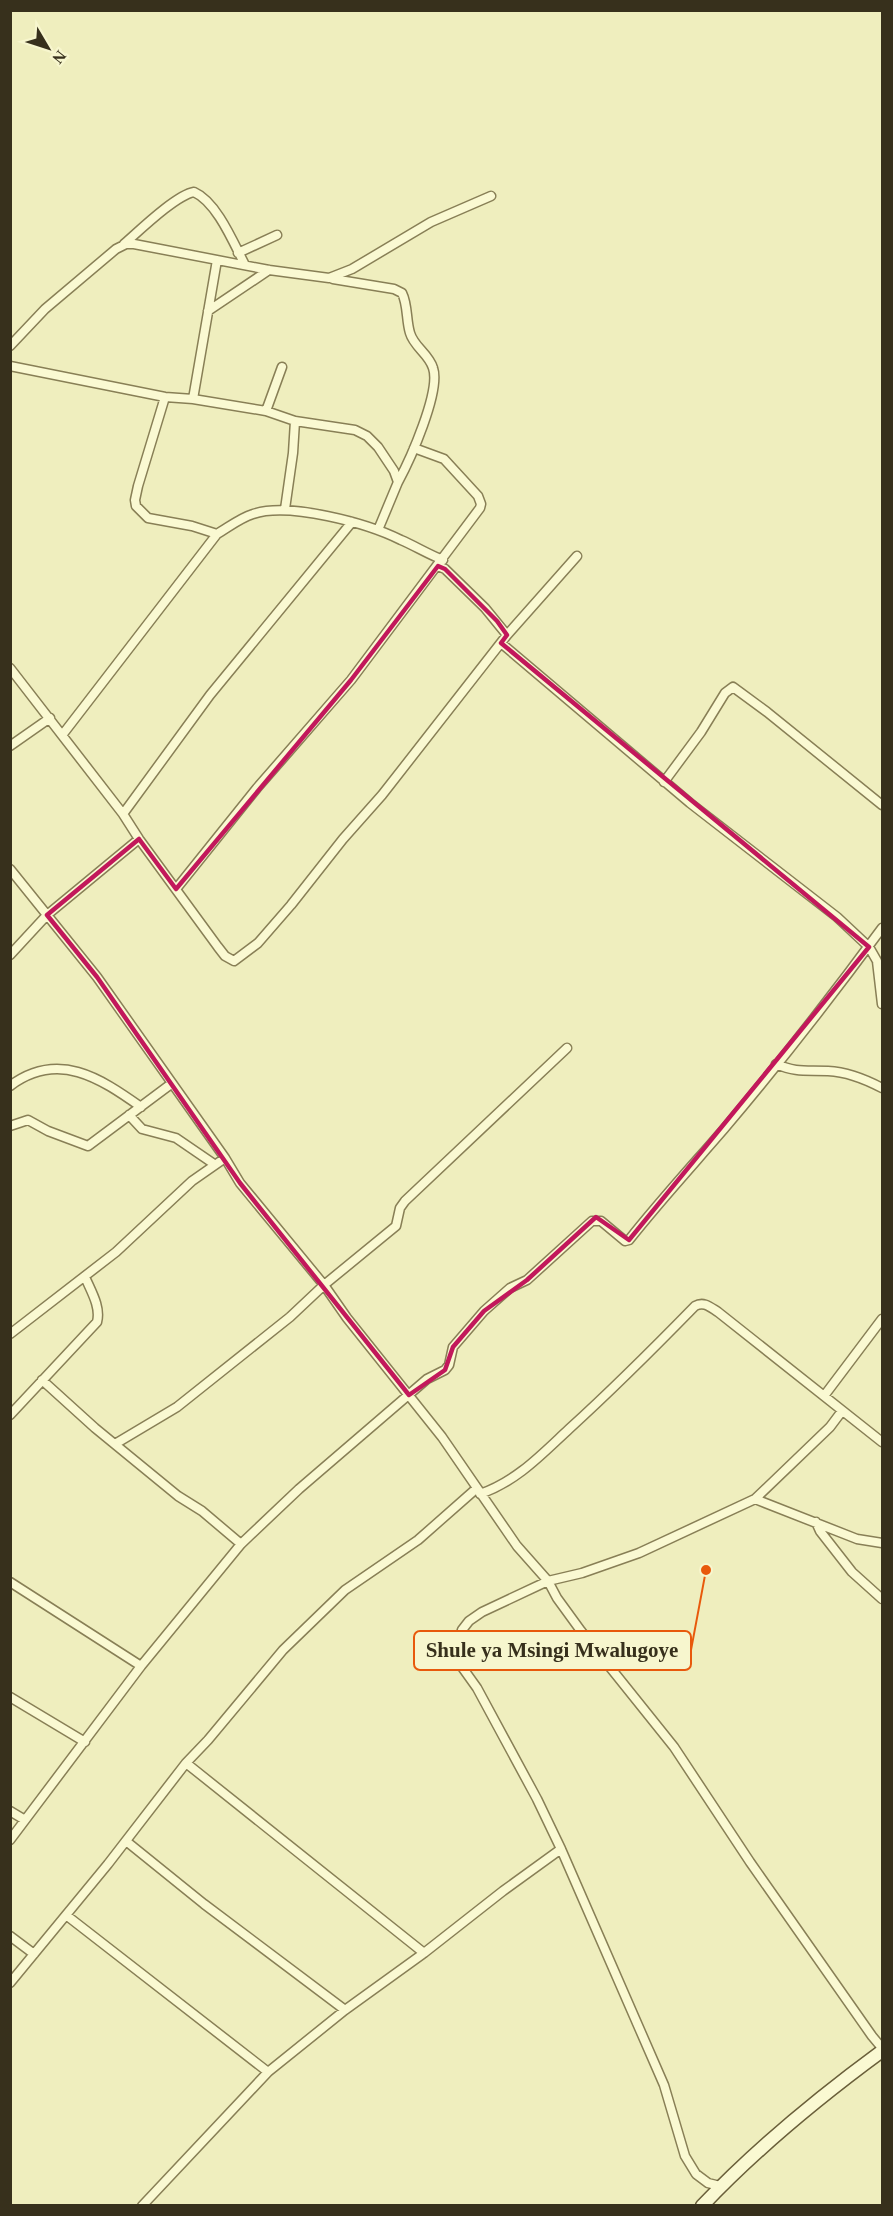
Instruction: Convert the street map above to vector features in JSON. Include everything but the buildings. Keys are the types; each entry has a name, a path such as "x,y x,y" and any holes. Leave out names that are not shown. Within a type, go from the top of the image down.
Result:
{"street":[{"path":"10,346 45,309 187,193 194,192 204,198 214,209 245,265"},
{"path":"329,278 352,269 431,222 491,196"},
{"path":"238,253 277,235"},
{"path":"123,246 134,244 269,270 399,290 404,296 411,338 434,370 433,388 414,448 378,530"},
{"path":"194,399 217,260"},
{"path":"208,311 269,270"},
{"path":"10,366 165,397 194,399 266,411 295,422 356,430 363,433 378,447 394,471 398,482"},
{"path":"266,411 282,367"},
{"path":"165,397 138,486 136,506 150,519 192,526 217,534"},
{"path":"285,509 295,422"},
{"path":"176,889 257,788 351,680 480,508 481,500 444,459 414,448"},
{"path":"63,734 217,534 253,514 270,510 285,509 352,522 378,530 440,563 497,621 507,635"},
{"path":"123,814 210,695 352,522"},
{"path":"10,668 123,814 225,956 234,961 240,959 258,943 291,905 343,839 382,795 507,635 577,556"},
{"path":"501,643 664,782 837,917 869,947 879,968 882,1004"},
{"path":"664,782 701,732 725,693 733,687 882,805"},
{"path":"10,746 50,718"},
{"path":"10,955 47,915 139,839"},
{"path":"10,869 97,977 225,1158 240,1183 324,1285 442,1437 517,1546 548,1581 581,1631 674,1747 750,1862 882,2049 754,2153 702,2205"},
{"path":"10,1840 141,1666 241,1544 299,1489 427,1379 445,1370 449,1365 453,1347 484,1311 510,1288 527,1280 592,1221 601,1221 625,1241 629,1240 663,1197 723,1130 847,977 882,928"},
{"path":"115,1444 177,1407 290,1317 324,1285 396,1226 400,1208 405,1201 567,1048"},
{"path":"776,1064 795,1071 846,1073 861,1077 882,1088"},
{"path":"10,1086 35,1071 82,1072 110,1085 141,1107"},
{"path":"10,1126 30,1120 48,1131 88,1146 171,1084"},
{"path":"129,1115 142,1129 176,1138 214,1164"},
{"path":"10,1334 116,1252 184,1189 214,1164 225,1158"},
{"path":"10,1415 97,1322 99,1316 96,1302 85,1277"},
{"path":"10,1983 126,1841 186,1763 283,1650 320,1613 345,1590 418,1540 479,1491 508,1482 524,1470 612,1390 695,1306 705,1304 718,1312 882,1442"},
{"path":"824,1396 882,1319"},
{"path":"42,1380 178,1496 202,1511 241,1544"},
{"path":"720,2186 708,2183 696,2174 685,2156 664,2085 561,1849 537,1799 477,1688 457,1660 456,1651 462,1630 469,1621 482,1612 548,1581 582,1573 639,1553 755,1499 830,1426 842,1411"},
{"path":"755,1499 857,1539 882,1544"},
{"path":"816,1522 820,1531 852,1572 882,1599"},
{"path":"10,1581 141,1666"},
{"path":"10,1697 85,1742"},
{"path":"186,1763 424,1953"},
{"path":"10,1811 25,1820"},
{"path":"126,1841 204,1904 345,2010"},
{"path":"142,2205 268,2072 345,2010 561,1849"},
{"path":"66,1915 268,2072"},
{"path":"10,1936 34,1954"}],"highlighted area":[{"path":"438,566 445,569 497,621 507,635 501,643 869,947 629,1240 596,1217 527,1280 484,1311 453,1347 445,1370 409,1395 240,1183 97,977 47,915 139,839 176,889 351,680"}],"place":[{"name":"Shule ya Msingi Mwalugoye","path":"706,1570"}]}
